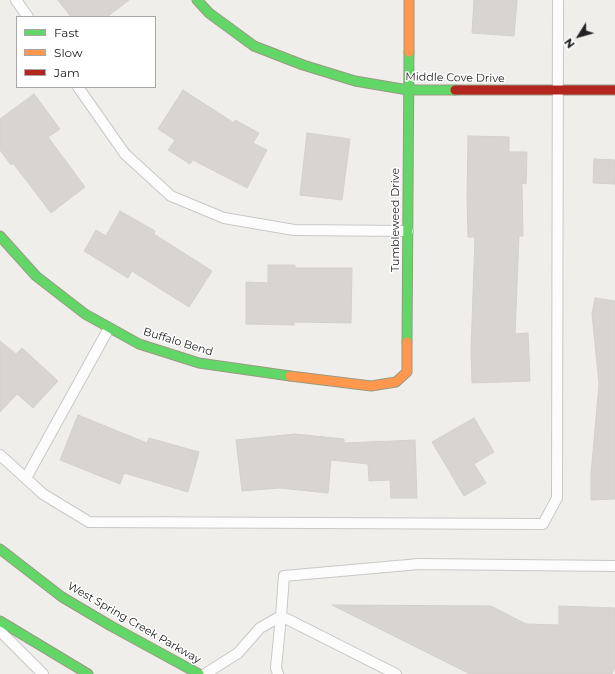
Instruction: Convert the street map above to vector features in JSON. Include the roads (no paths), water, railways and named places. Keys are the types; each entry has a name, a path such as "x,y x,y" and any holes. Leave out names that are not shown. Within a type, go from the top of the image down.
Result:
{"street":[{"name":"Middle Cove Drive","path":"197,0 209,13 254,46 303,65 355,81 408,90 615,90"},
{"name":"Tumbleweed Drive","path":"408,350 409,0"},
{"name":"Buffalo Bend","path":"0,236 36,276 85,314 139,344 199,363 371,386 396,382 408,372 408,350"},
{"name":"West Spring Creek Parkway","path":"0,549 62,597 111,626 199,674"},
{"path":"0,621 88,674"}],"lane":[{"path":"16,0 27,16"},
{"path":"0,454 43,494 89,522 542,524 557,498 558,0"},
{"path":"79,88 125,154 171,196 224,218 294,230 408,231"},
{"path":"26,478 109,328"},
{"path":"278,674 276,668 282,616 284,576 419,564 615,566"},
{"path":"205,674 238,654 260,628 282,616"},
{"path":"282,616 396,674"},
{"path":"0,631 43,674"}]}
